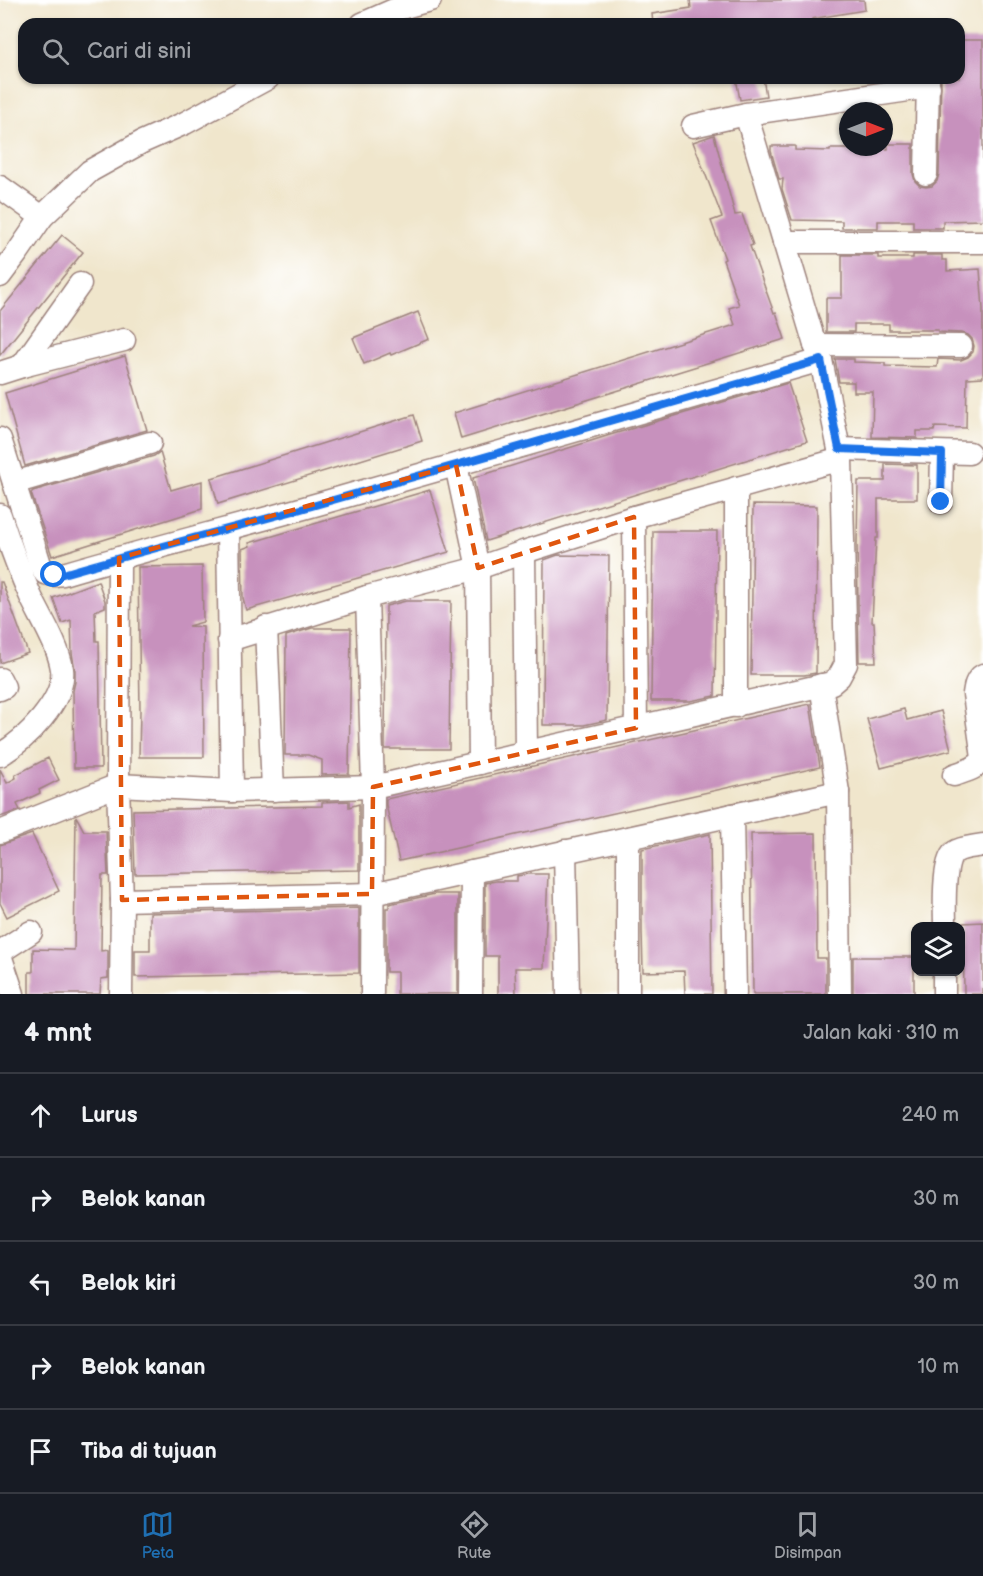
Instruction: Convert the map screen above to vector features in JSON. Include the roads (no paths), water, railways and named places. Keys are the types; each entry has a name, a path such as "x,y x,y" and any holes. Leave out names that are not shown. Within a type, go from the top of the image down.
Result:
{"street":[{"path":"376,18 394,10 430,0"},
{"path":"0,276 42,216 90,171 257,84"},
{"path":"693,126 746,114 922,84"},
{"path":"926,174 928,84"},
{"path":"0,832 118,785 232,791 373,787 821,686 832,683 839,677 846,664 840,454 818,353 746,114"},
{"path":"0,187 42,216"},
{"path":"784,242 983,242"},
{"path":"22,366 80,284"},
{"path":"0,373 124,340"},
{"path":"0,439 40,564 45,573 54,575 456,465 818,353 961,346"},
{"path":"14,483 150,443"},
{"path":"941,502 942,453"},
{"path":"229,640 367,597 478,568 840,454 969,453"},
{"path":"456,465 478,568 480,763"},
{"path":"736,488 736,706"},
{"path":"0,515 13,553 55,647 62,669 59,692 47,712 32,729 0,755"},
{"path":"634,517 636,728"},
{"path":"228,529 232,791"},
{"path":"524,552 525,753"},
{"path":"119,558 118,785 122,900 121,994"},
{"path":"367,597 373,787 372,994"},
{"path":"266,627 273,790"},
{"path":"954,775 976,767 983,758 974,694 975,684 983,675"},
{"path":"0,679 4,687 0,689"},
{"path":"821,686 838,792 840,994"},
{"path":"122,900 372,894 838,792"},
{"path":"732,815 735,994"},
{"path":"628,838 628,994"},
{"path":"945,922 946,881 950,856 955,851 983,845"},
{"path":"565,852 568,994"},
{"path":"471,994 472,872"},
{"path":"13,994 0,954 31,932"},
{"path":"944,976 944,994"}]}
